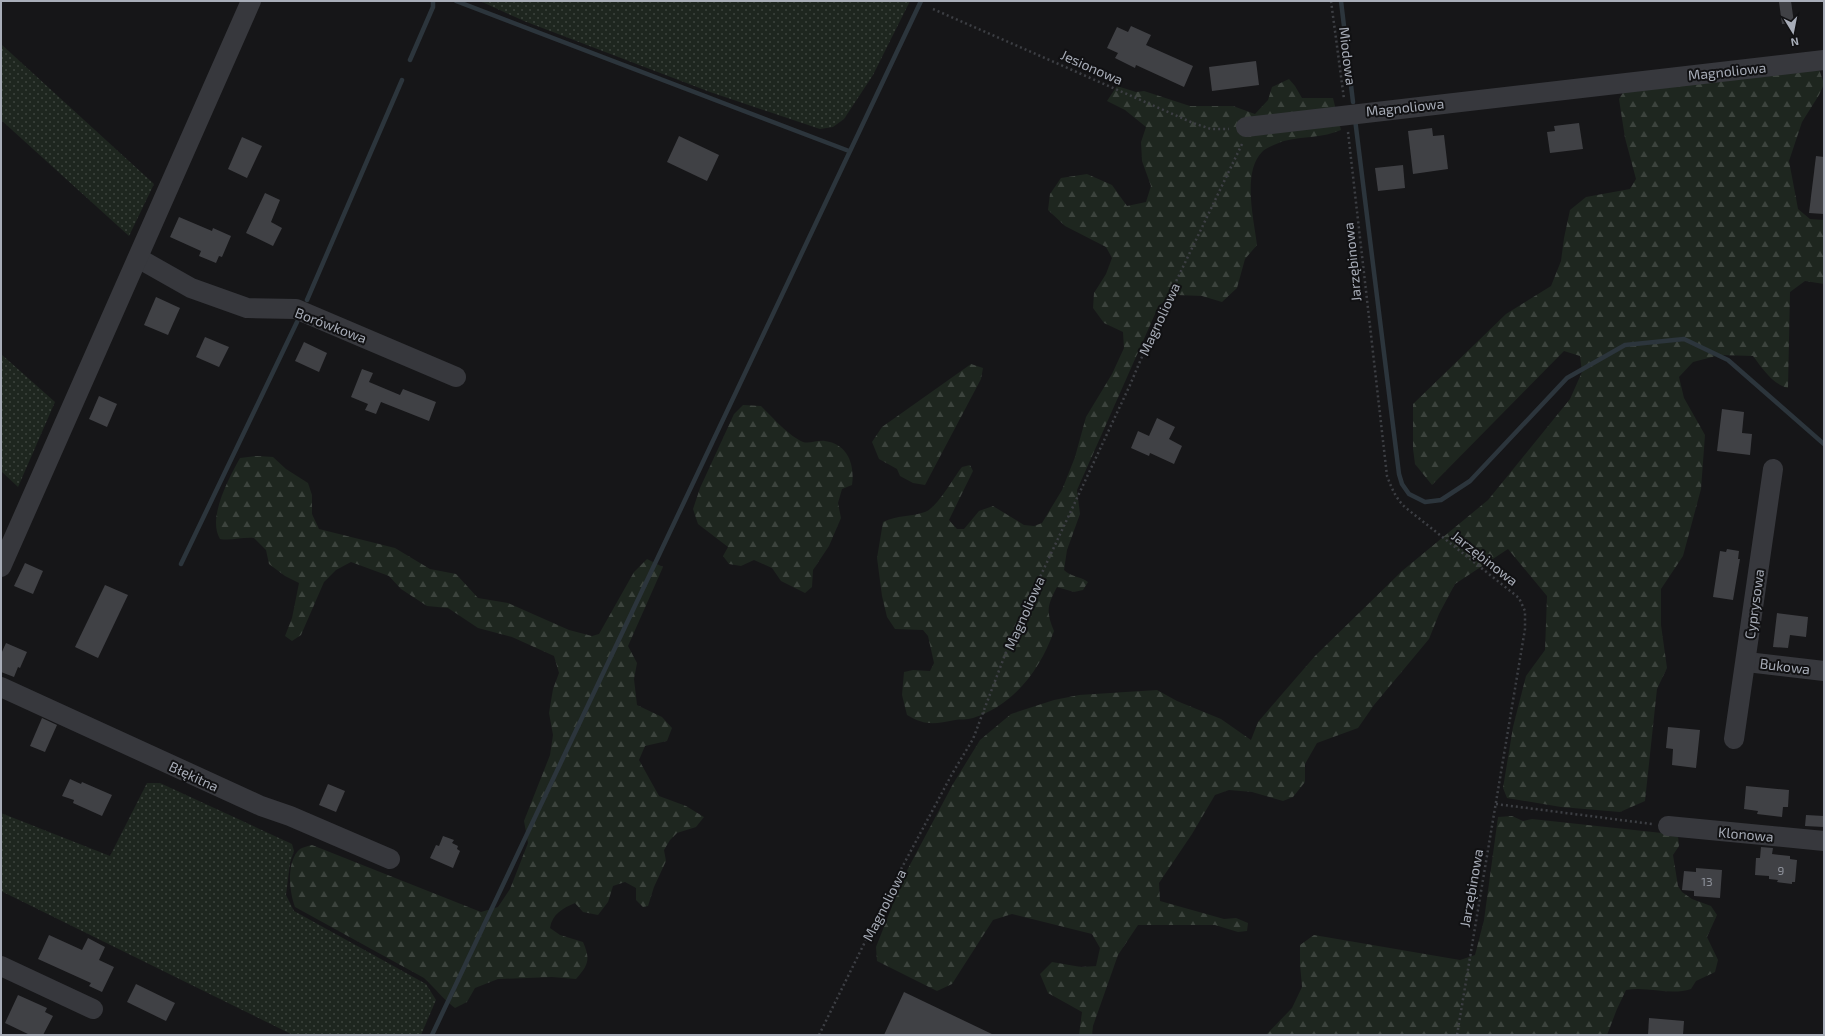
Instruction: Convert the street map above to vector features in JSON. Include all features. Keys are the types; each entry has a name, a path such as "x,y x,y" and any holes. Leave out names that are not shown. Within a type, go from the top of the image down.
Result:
{"street":[{"path":"1,567 251,1"},
{"name":"Magnoliowa","path":"1246,126 1824,60"},
{"name":"Borówkowa","path":"138,258 192,288 247,308 296,309 456,377"},
{"name":"Cyprysowa","path":"1734,739 1773,469"},
{"name":"Bukowa","path":"1746,662 1824,671"},
{"name":"Błękitna","path":"1,687 261,806 290,816 390,859"},
{"name":"Klonowa","path":"1668,826 1824,841"},
{"path":"1,966 93,1009"}],"path":[{"name":"Miodowa","path":"1331,1 1346,114"},
{"name":"Jesionowa","path":"933,9 1193,123 1211,128 1231,129 1246,126"},
{"name":"Jarzębinowa","path":"1346,114 1387,476 1397,500 1519,598 1525,611 1526,629 1457,1035"},
{"name":"Magnoliowa","path":"819,1035 899,873 952,774 974,739 1011,639 1130,385 1158,319 1241,147 1245,137 1246,126"},
{"path":"1496,804 1668,826"}],"green space":[{"path":"480,1 910,1 873,75 844,119 833,127 820,129 710,92 524,21"},
{"path":"1,44 154,184 129,236 1,120"},
{"path":"1818,66 1824,84 1802,122 1789,161 1798,209 1810,219 1824,220 1824,284 1805,281 1790,292 1788,388 1773,380 1753,356 1720,355 1693,362 1679,377 1684,398 1705,435 1701,489 1683,556 1661,589 1661,625 1667,668 1657,689 1645,801 1620,812 1561,807 1507,798 1503,788 1513,727 1526,676 1545,650 1547,596 1508,549 1455,584 1439,614 1429,639 1374,705 1358,728 1317,743 1305,764 1305,782 1293,797 1283,801 1252,792 1229,790 1215,795 1192,834 1159,883 1160,901 1224,919 1236,918 1248,923 1247,931 1238,932 1215,925 1138,925 1118,955 1093,1026 1092,1035 1079,1035 1082,1012 1048,993 1040,974 1052,962 1081,967 1096,966 1100,948 1092,934 1012,914 993,920 952,984 937,991 877,961 876,947 904,876 953,784 980,740 1011,714 1054,700 1079,695 1157,690 1177,701 1221,719 1251,740 1258,722 1315,656 1402,571 1488,500 1570,399 1582,372 1580,356 1564,351 1432,485 1415,464 1413,449 1413,404 1506,314 1551,286 1561,261 1570,210 1586,197 1630,189 1636,179 1625,138 1619,99 1626,88"},
{"path":"1289,79 1302,98 1333,98 1341,130 1334,133 1291,139 1281,142 1264,150 1256,161 1252,171 1251,197 1257,245 1245,259 1237,288 1222,302 1202,296 1177,295 1159,305 1077,490 1080,514 1067,550 1064,570 1088,582 1083,590 1074,592 1057,587 1051,599 1049,609 1054,631 1033,672 1013,695 988,712 973,718 930,723 913,719 907,715 902,695 904,672 913,670 930,671 934,663 928,636 923,630 895,629 887,617 882,596 877,558 883,522 894,518 920,514 930,509 940,498 962,467 970,465 973,471 949,520 957,529 964,529 979,511 993,506 1024,525 1034,526 1042,523 1062,490 1075,457 1086,417 1112,374 1124,348 1123,332 1104,323 1093,308 1094,293 1106,274 1112,258 1106,247 1065,226 1048,210 1050,194 1061,178 1087,174 1112,185 1127,206 1146,202 1151,186 1142,161 1141,142 1146,127 1125,110 1107,101 1117,86 1136,92 1144,91 1190,106 1233,106 1255,114 1268,100 1272,87"},
{"path":"1,354 55,402 18,487 1,471"},
{"path":"971,364 983,368 981,379 925,485 913,483 900,476 897,469 879,459 872,442 882,427"},
{"path":"743,405 761,406 786,431 803,442 808,443 825,441 839,446 844,451 851,463 853,477 852,485 842,489 838,503 841,518 829,546 813,570 812,587 805,593 781,581 772,568 754,560 741,566 729,564 723,556 728,547 698,524 693,509 700,488 734,414"},
{"path":"257,456 273,457 286,469 308,483 312,495 312,514 319,529 395,548 430,569 456,574 478,598 508,603 569,630 592,636 599,634 634,572 647,559 663,567 628,646 637,663 634,679 637,705 662,717 672,728 667,741 645,746 639,760 659,796 686,806 704,817 696,827 677,833 670,840 664,850 666,861 654,887 648,906 643,907 636,900 636,888 625,882 613,886 608,902 598,915 583,912 575,903 562,909 556,915 550,928 560,935 583,942 587,953 586,966 576,979 552,977 498,979 475,988 467,1002 455,1008 424,978 295,907 290,885 292,861 300,849 312,845 481,912 498,907 510,889 528,843 524,821 550,755 553,735 549,713 553,689 559,673 554,656 512,637 478,628 448,608 427,606 401,589 389,576 351,562 336,570 324,582 301,635 292,641 285,636 292,618 299,583 285,576 269,564 266,550 254,538 228,540 220,539 217,530 216,520 221,498 235,466 240,458"},
{"path":"147,783 160,783 292,844 294,851 290,863 286,895 294,911 426,984 436,1000 421,1035 293,1035 1,891 1,813 110,856"},
{"path":"1512,816 1523,821 1532,819 1678,836 1679,846 1673,855 1678,886 1682,892 1692,899 1711,906 1717,915 1707,937 1718,960 1715,972 1696,981 1691,989 1683,991 1675,992 1643,989 1626,990 1607,1035 1266,1035 1292,1008 1302,987 1300,945 1314,935 1460,960 1475,955 1484,920 1498,817"}],"building":[{"path":"1791,1 1794,23 1782,24 1779,2"},
{"path":"1131,26 1151,35 1146,45 1193,66 1184,87 1136,65 1135,68 1115,58 1118,53 1107,48 1117,27 1128,32"},
{"path":"1256,61 1259,85 1212,91 1209,67"},
{"path":"1579,123 1583,149 1550,153 1547,132 1555,131 1554,126"},
{"path":"1432,128 1433,136 1444,135 1448,169 1413,174 1408,131"},
{"path":"679,136 719,155 707,181 667,162"},
{"path":"242,137 262,146 247,178 228,169"},
{"path":"1816,156 1824,157 1824,214 1809,213"},
{"path":"1403,165 1405,188 1378,191 1375,168"},
{"path":"265,193 280,200 271,222 282,228 273,246 246,233"},
{"path":"179,217 212,231 213,228 231,236 222,257 219,256 216,263 199,256 201,251 170,237"},
{"path":"156,297 180,308 168,335 144,325"},
{"path":"205,337 229,347 219,367 196,357"},
{"path":"304,342 327,353 319,372 295,361"},
{"path":"362,369 373,373 369,382 400,395 403,389 436,402 429,421 381,402 376,414 365,410 368,404 351,397"},
{"path":"99,396 117,404 107,427 89,419"},
{"path":"1722,409 1744,412 1742,433 1752,434 1750,455 1717,451"},
{"path":"1157,418 1175,427 1169,439 1182,446 1174,464 1150,453 1149,456 1131,448 1138,431 1149,436"},
{"path":"1727,549 1739,551 1738,559 1740,559 1733,600 1713,597 1720,551 1726,552"},
{"path":"25,563 43,571 33,594 14,586"},
{"path":"105,585 128,595 98,658 75,647"},
{"path":"1777,613 1808,617 1806,637 1790,635 1788,648 1773,647"},
{"path":"6,643 27,652 14,677 1,672 1,654"},
{"path":"42,718 57,725 45,752 30,746"},
{"path":"1668,727 1700,730 1696,768 1672,765 1673,749 1666,748"},
{"path":"70,779 81,784 82,782 112,795 102,816 73,803 74,800 62,796"},
{"path":"328,784 345,791 336,812 319,805"},
{"path":"1746,786 1789,790 1788,807 1783,807 1782,817 1757,814 1758,811 1744,809"},
{"path":"1806,815 1824,816 1824,827 1805,826"},
{"path":"443,836 454,840 452,843 458,846 457,849 460,851 453,868 430,858 436,845 439,846"},
{"path":"1761,847 1773,848 1772,854 1790,856 1790,859 1797,860 1795,882 1792,882 1792,884 1777,882 1778,880 1769,879 1769,876 1755,875 1756,858 1760,858"},
{"path":"1696,868 1722,870 1720,898 1694,896 1694,891 1682,890 1684,871 1696,872"},
{"path":"49,935 82,950 88,938 105,947 99,960 114,967 102,992 89,986 91,983 38,959"},
{"path":"136,984 175,1003 166,1021 127,1002"},
{"path":"904,992 994,1035 884,1035"},
{"path":"18,995 47,1008 45,1012 53,1016 43,1035 30,1035 5,1023"},
{"path":"1649,1018 1684,1021 1683,1035 1648,1035"}],"waterway":[{"path":"410,60 433,7 433,1"},
{"path":"456,1 849,151"},
{"path":"432,1035 921,1"},
{"path":"1341,1 1353,102"},
{"path":"307,300 402,80"},
{"path":"1355,119 1399,474 1402,484 1409,494 1425,502 1441,500 1470,481 1567,378 1625,345 1684,339 1728,360 1824,444"},
{"path":"181,564 297,322"}]}
